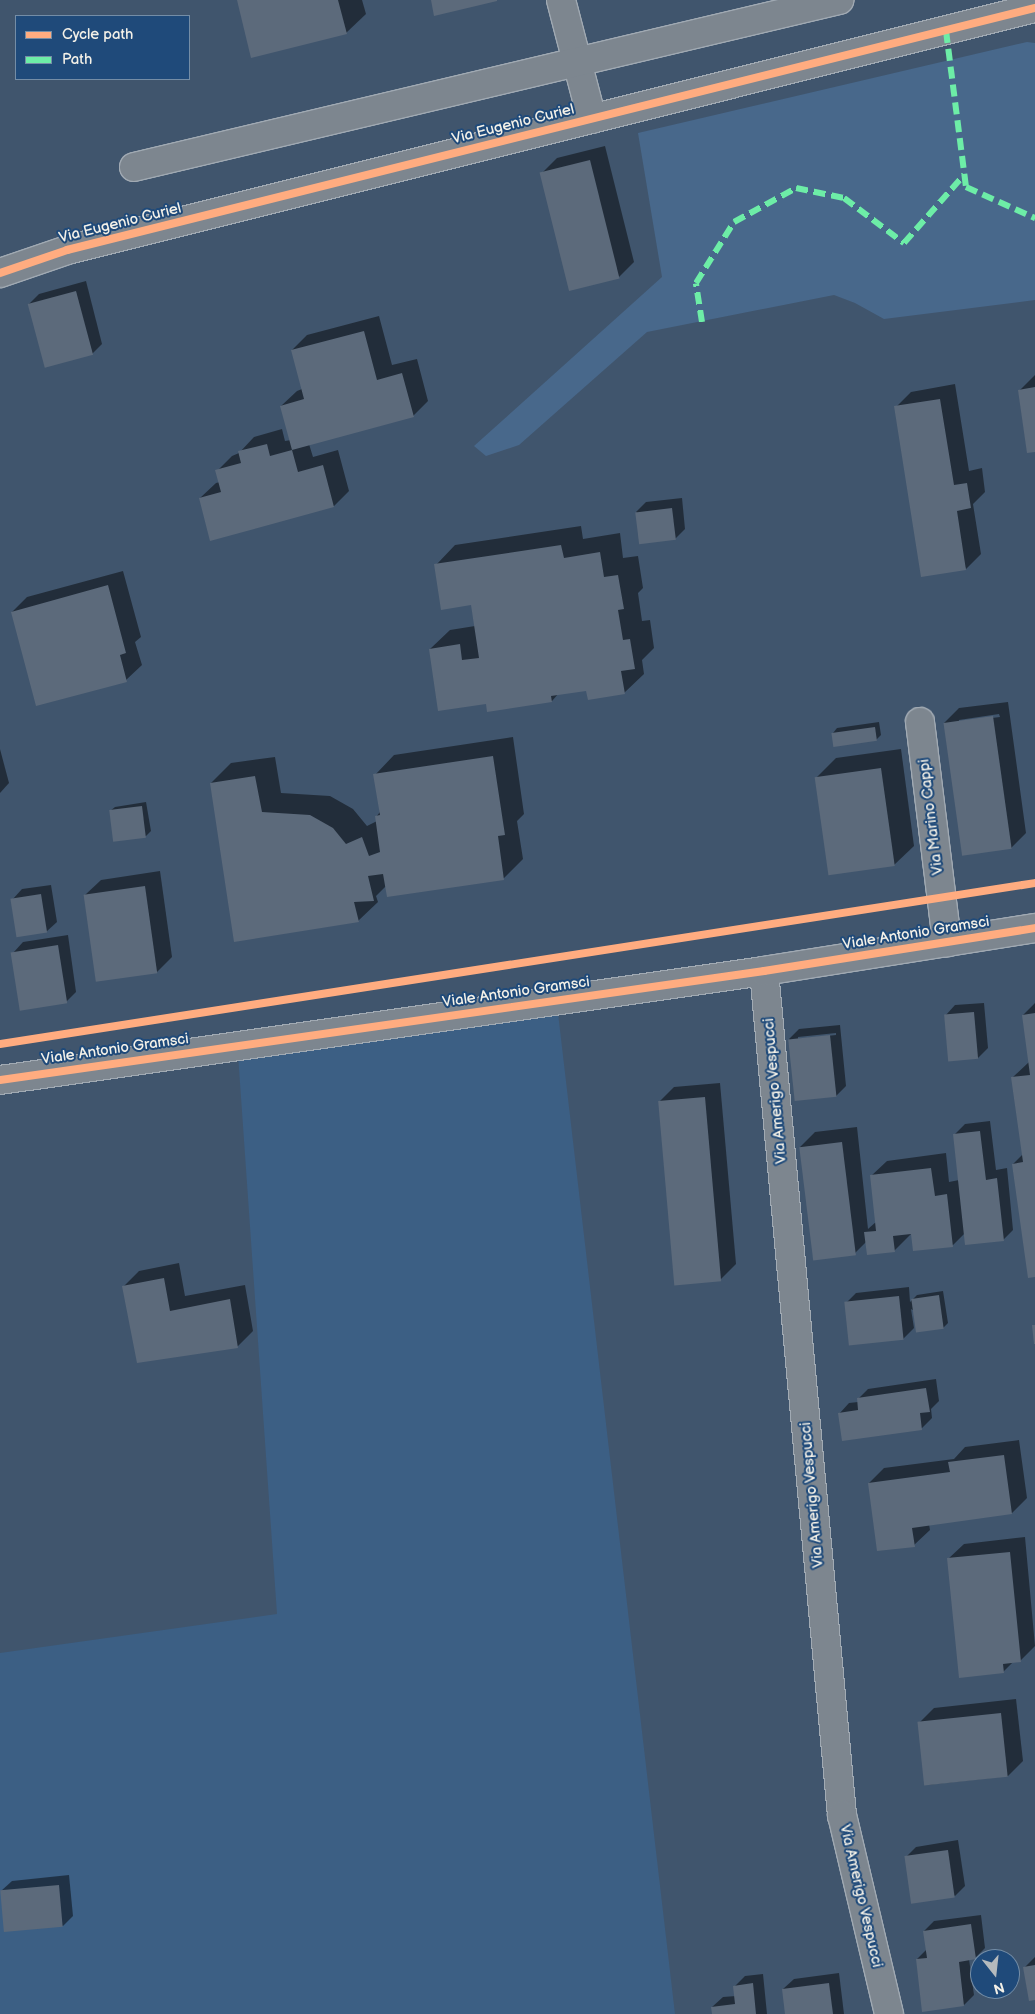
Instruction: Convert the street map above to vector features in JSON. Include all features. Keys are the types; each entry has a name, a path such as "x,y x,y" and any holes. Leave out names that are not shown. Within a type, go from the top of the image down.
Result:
{"street":[{"path":"561,0 592,119"},
{"path":"134,167 839,0"},
{"name":"Via Eugenio Curiel","path":"0,273 67,250 592,119 992,9 1035,8"},
{"name":"Via Eugenio Curiel","path":"0,257 67,250"},
{"name":"Via Marino Cappi","path":"920,722 947,942"},
{"name":"Viale Antonio Gramsci","path":"0,1080 764,971 1035,928"},
{"name":"Via Amerigo Vespucci","path":"764,971 842,1815 889,2014"}],"shaded area":[{"path":"1027,42 1035,43 1035,300 884,319 855,303 834,295 647,332 519,445 486,456 474,446 662,277 638,133"},
{"path":"558,1013 675,2014 0,2014 0,1653 277,1614 238,1054"}],"building":[{"path":"237,0 338,0 347,34 251,58"},
{"path":"431,0 497,0 497,1 434,16"},
{"path":"590,160 620,278 569,291 540,173"},
{"path":"76,291 93,355 45,368 28,304"},
{"path":"364,331 377,380 402,373 414,417 292,450 280,406 304,399 291,350"},
{"path":"1035,387 1035,452 1027,453 1018,390"},
{"path":"940,399 954,485 967,483 971,508 957,511 966,570 921,577 894,406"},
{"path":"267,444 270,456 292,450 298,472 323,465 334,507 210,541 199,498 221,492 215,470 241,463 238,451"},
{"path":"672,508 676,540 639,544 635,513"},
{"path":"561,545 564,558 600,552 604,577 618,575 624,609 618,610 623,640 630,639 635,669 621,671 625,694 588,700 586,691 551,696 552,702 487,712 486,704 438,711 429,649 460,644 462,660 479,658 471,605 441,610 434,564"},
{"path":"108,585 126,653 120,655 127,682 36,706 11,612"},
{"path":"993,716 1012,849 962,856 943,723"},
{"path":"875,727 877,741 833,747 831,733"},
{"path":"493,756 505,835 498,836 504,880 387,897 383,874 368,876 374,901 354,902 359,922 234,942 210,783 255,776 262,812 310,815 333,828 346,844 362,837 369,856 380,852 375,816 380,815 373,774"},
{"path":"881,768 895,866 828,875 815,777"},
{"path":"142,806 146,838 113,842 109,810"},
{"path":"145,886 157,973 96,982 84,895"},
{"path":"41,894 47,933 16,937 10,899"},
{"path":"58,945 67,1003 20,1011 11,953"},
{"path":"974,1012 978,1059 948,1061 944,1015"},
{"path":"1035,1013 1035,1277 1028,1278 1012,1164 1023,1162 1011,1077 1030,1075 1022,1015"},
{"path":"830,1035 836,1097 795,1101 788,1039"},
{"path":"705,1097 721,1281 674,1285 658,1101"},
{"path":"980,1131 986,1180 997,1178 1004,1241 965,1245 953,1134"},
{"path":"842,1142 856,1255 813,1260 799,1147"},
{"path":"931,1168 935,1196 947,1194 953,1247 913,1251 911,1234 893,1236 895,1252 867,1255 864,1232 876,1231 870,1175"},
{"path":"164,1278 170,1311 230,1299 238,1348 137,1363 122,1286"},
{"path":"939,1295 944,1329 916,1333 911,1299"},
{"path":"899,1296 904,1340 849,1346 844,1302"},
{"path":"1032,1325 1035,1325 1035,1344 1034,1344"},
{"path":"926,1388 930,1412 920,1413 922,1430 842,1441 838,1413 858,1410 857,1398"},
{"path":"1004,1455 1012,1514 912,1528 915,1547 877,1551 868,1483 950,1472 948,1462"},
{"path":"1010,1552 1021,1662 1003,1664 1004,1673 959,1678 947,1558"},
{"path":"1001,1713 1008,1777 924,1785 917,1722"},
{"path":"948,1850 955,1898 911,1904 904,1856"},
{"path":"59,1885 63,1927 4,1932 0,1890"},
{"path":"971,1924 975,1949 970,1949 970,1960 959,1962 964,2006 922,2012 916,1959 927,1958 923,1931"},
{"path":"1035,1965 1035,2000 1029,2001 1023,1967"},
{"path":"753,1983 756,2014 712,2014 711,2007 735,2004 733,1986"},
{"path":"829,1983 833,2014 785,2014 782,1989"}],"marked path":[{"path":"946,31 966,187 1035,218"},
{"path":"702,322 696,283 734,222 796,188 844,198 904,243 964,175"}],"cycle path":[{"path":"0,273 67,250 1035,8"},
{"path":"0,1044 1035,883"},
{"path":"0,1080 764,971 1035,928"}]}
